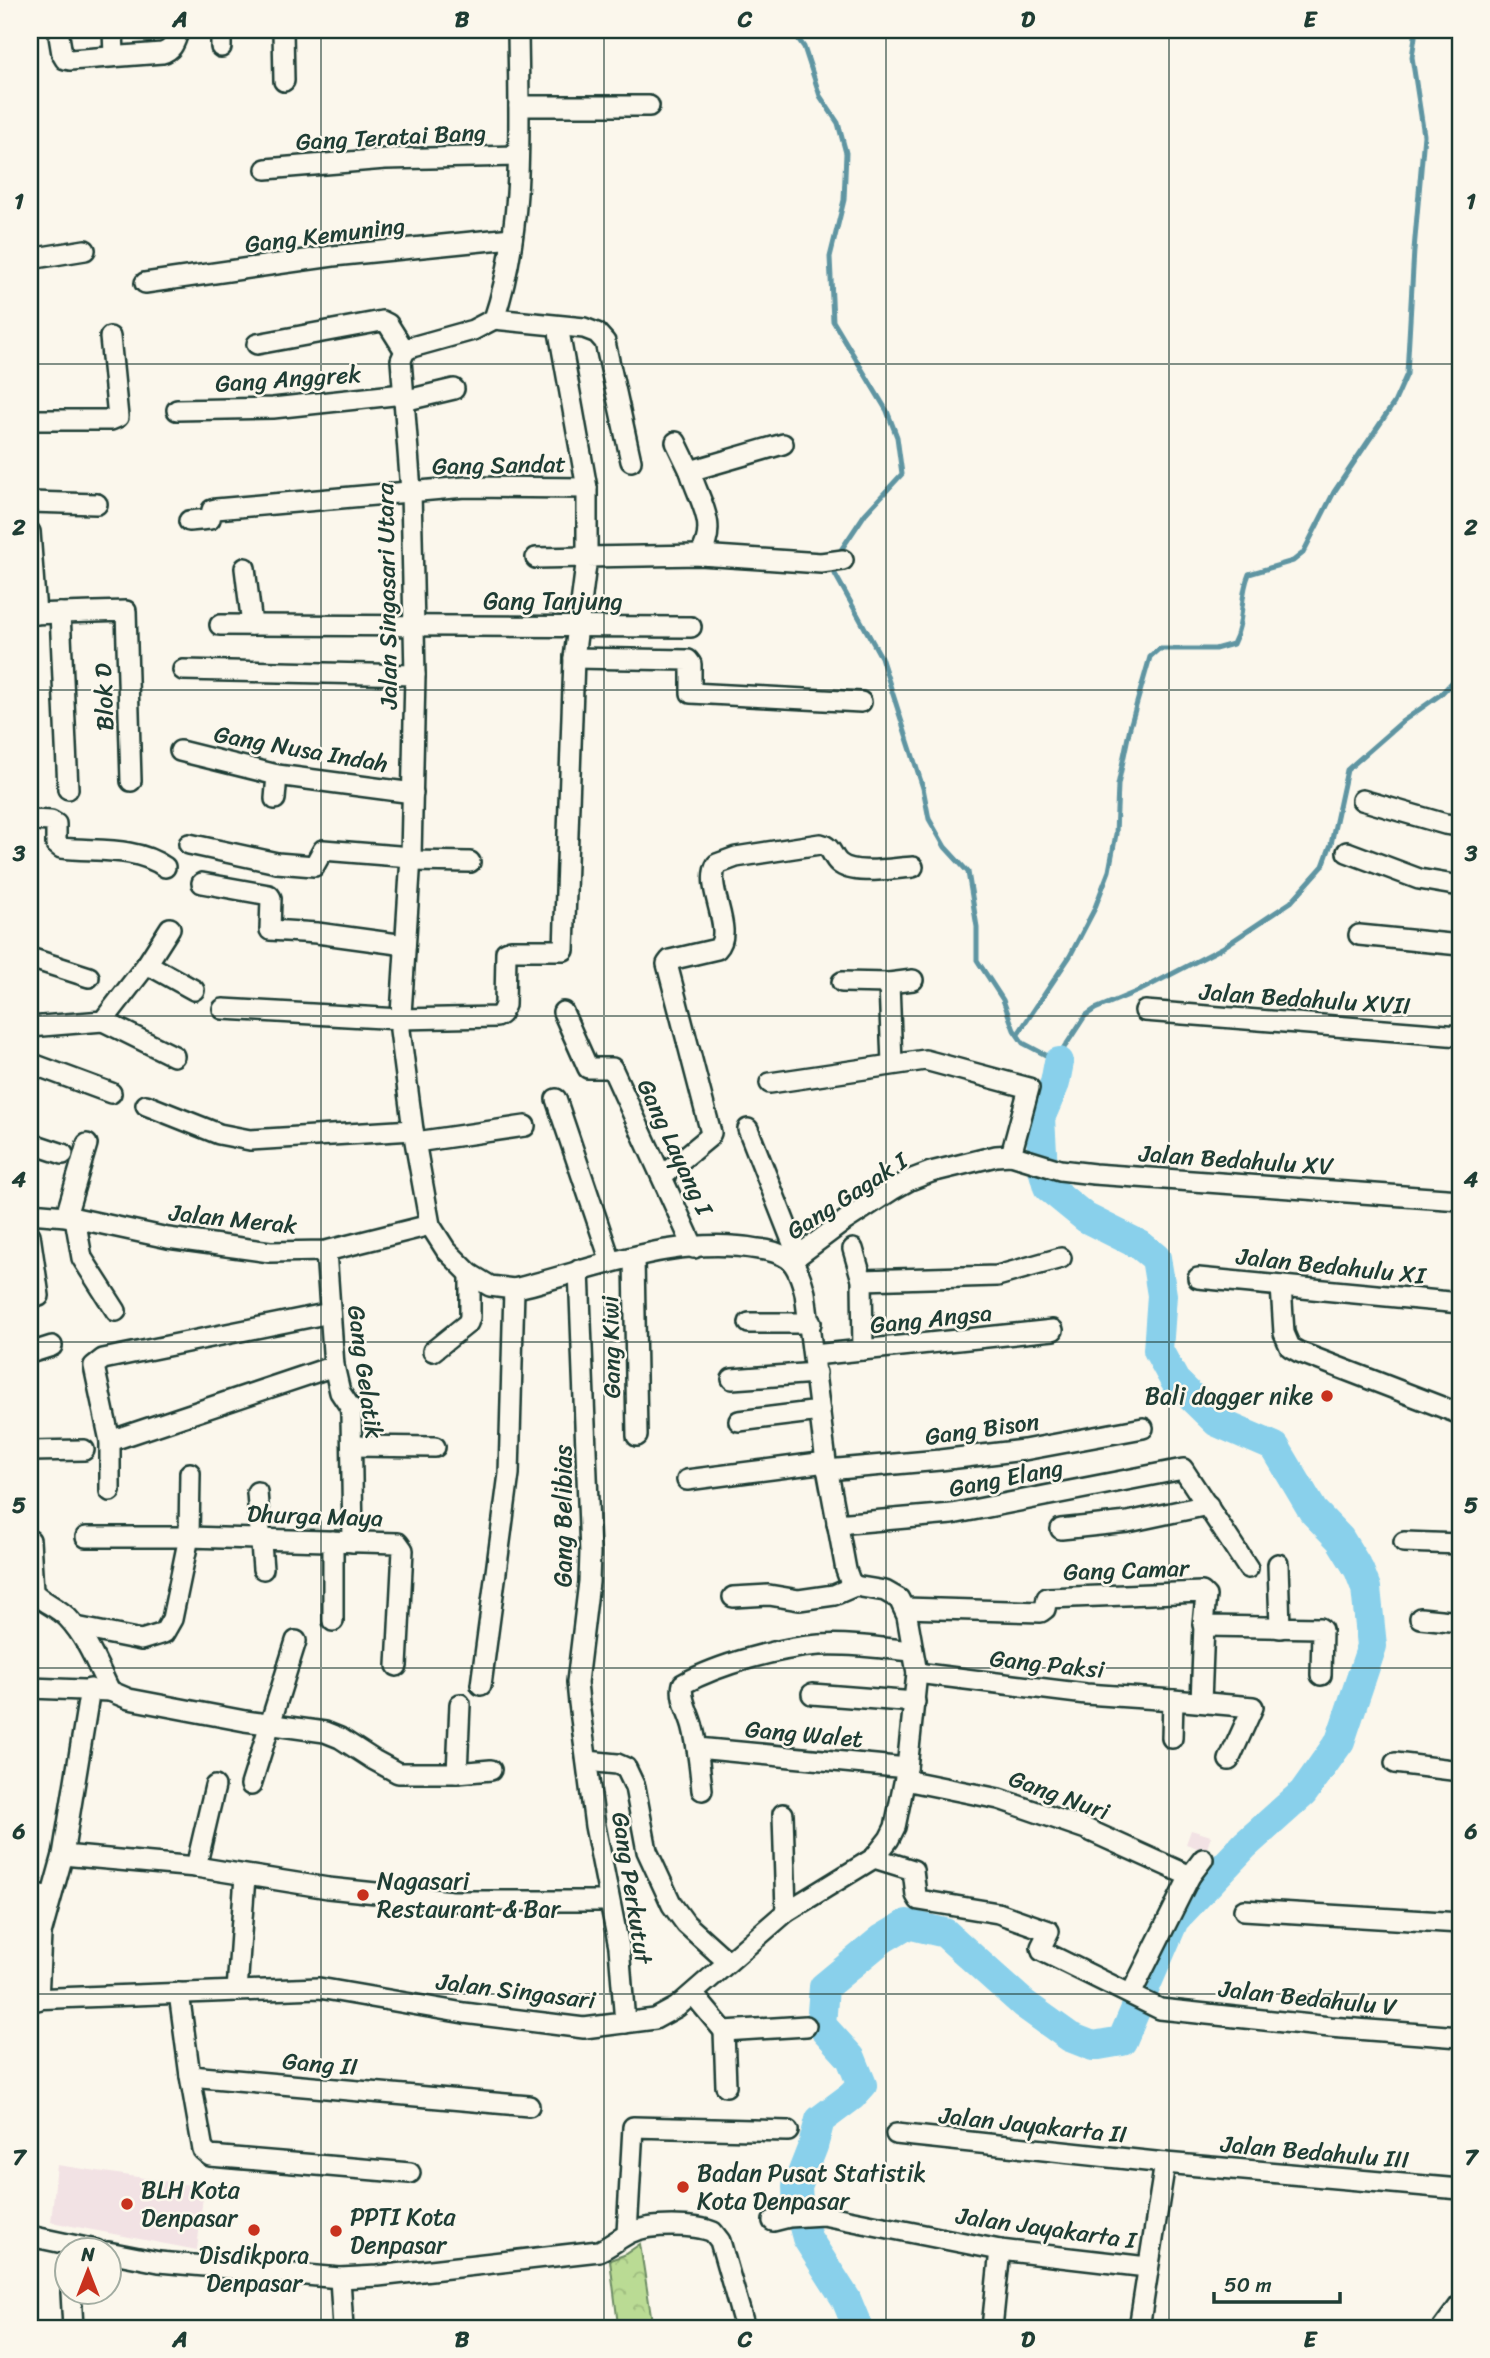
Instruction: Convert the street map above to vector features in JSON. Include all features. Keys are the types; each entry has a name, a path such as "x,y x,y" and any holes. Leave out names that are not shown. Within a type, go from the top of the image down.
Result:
{"street":[{"path":"58,30 65,59 169,51 179,30"},
{"path":"113,30 114,56"},
{"path":"284,30 284,81"},
{"path":"494,319 512,238 518,156 518,30"},
{"path":"519,106 649,106"},
{"name":"Gang Teratai Bang","path":"266,169 384,159 518,156"},
{"name":"Gang Kemuning","path":"145,283 333,256 512,238"},
{"path":"30,259 85,250"},
{"path":"257,344 382,321 388,324 405,351 484,326 494,319 594,331 605,342 631,461"},
{"path":"223,1009 400,1019 496,1017 501,1014 505,1005 507,951 564,950 574,658 587,556 587,488 558,326"},
{"path":"30,420 111,420 118,416 110,337"},
{"name":"Jalan Singasari Utara","path":"405,351 401,360 411,491 415,675 411,859 400,1019 414,1136 430,1225"},
{"name":"Gang Anggrek","path":"177,410 273,408 403,397 454,389"},
{"path":"676,442 690,471 708,525 707,543 699,555"},
{"path":"690,471 783,444"},
{"name":"Gang Sandat","path":"189,521 206,521 210,519 212,510 216,509 411,491 465,487 587,488"},
{"path":"30,502 97,504"},
{"path":"30,532 33,614 60,613 68,789"},
{"path":"536,558 699,555 821,563 843,560"},
{"path":"245,568 252,625"},
{"name":"Blok D","path":"60,613 126,611 131,781"},
{"name":"Gang Tanjung","path":"220,625 691,627"},
{"path":"574,658 688,660 691,664 691,694 860,702"},
{"path":"183,670 415,675"},
{"name":"Gang Nusa Indah","path":"180,751 277,775 413,793"},
{"path":"275,799 277,775"},
{"path":"1362,800 1460,826"},
{"path":"30,820 51,821 56,824 57,844 61,848 134,853 156,860 165,867"},
{"path":"189,844 277,863 314,866 323,850 470,862"},
{"path":"662,1176 711,1133 667,964 670,960 717,950 722,944 723,932 713,874 717,864 736,857 820,844 830,848 839,863 851,869 913,867"},
{"path":"1347,852 1419,879 1460,886"},
{"path":"202,883 269,895 271,930 317,933 405,945"},
{"path":"103,1021 147,964 170,928"},
{"path":"1359,935 1460,946"},
{"path":"30,958 89,977"},
{"path":"147,964 194,990"},
{"path":"842,982 913,981"},
{"path":"889,983 892,1064"},
{"name":"Jalan Bedahulu XVII","path":"1145,1011 1460,1036"},
{"name":"Gang Layang I","path":"563,1012 588,1068 612,1068 694,1248"},
{"path":"30,1027 103,1021 174,1056"},
{"path":"770,1083 925,1060 1029,1088 1017,1158"},
{"path":"30,1063 111,1093"},
{"path":"556,1099 611,1262"},
{"path":"146,1105 219,1134 250,1140 414,1136 525,1126"},
{"path":"748,1129 805,1293 811,1323 827,1466 846,1570 855,1586 898,1600"},
{"path":"30,1143 63,1154"},
{"path":"87,1144 71,1217 82,1258 116,1311"},
{"name":"Jalan Bedahulu XV","path":"1017,1158 1050,1168 1094,1174 1460,1200"},
{"name":"Gang Gagak I","path":"794,1258 846,1220 910,1180 951,1167 1017,1158"},
{"name":"Jalan Merak","path":"30,1213 71,1217 204,1244 270,1252 326,1251 430,1225"},
{"path":"430,1225 446,1250 470,1274 490,1286 514,1289 634,1256 694,1248 731,1244 794,1258"},
{"path":"30,1235 39,1296"},
{"path":"853,1249 862,1280 863,1350"},
{"name":"Gang Gelatik","path":"326,1251 334,1366 341,1394 350,1409 352,1446 333,1621"},
{"name":"Gang Kiwi","path":"634,1256 637,1436"},
{"path":"862,1280 997,1276 1061,1258"},
{"name":"Gang Belibias","path":"579,1270 590,1563 578,1682 587,1761"},
{"path":"433,1350 468,1324 470,1274"},
{"name":"Jalan Bedahulu XI","path":"1198,1278 1460,1303"},
{"path":"1281,1286 1284,1333 1290,1347 1460,1414"},
{"path":"481,1685 509,1474 514,1289"},
{"path":"110,1491 110,1441 94,1366 98,1361 330,1313"},
{"path":"749,1323 811,1323"},
{"name":"Gang Angsa","path":"732,1379 815,1364 863,1350 1054,1330"},
{"path":"30,1353 52,1346"},
{"path":"110,1441 334,1366"},
{"path":"739,1421 820,1411"},
{"name":"Gang Bison","path":"687,1480 827,1466 940,1460 1024,1450 1143,1428"},
{"path":"352,1446 435,1447"},
{"path":"30,1451 84,1450"},
{"name":"Gang Elang","path":"837,1524 951,1514 1183,1469 1208,1505"},
{"path":"76,1627 141,1640 164,1633 172,1619 189,1537 190,1473"},
{"path":"257,1492 263,1569"},
{"path":"1061,1529 1128,1522 1208,1505 1248,1568"},
{"name":"Dhurga Maya","path":"86,1536 398,1543 403,1547 397,1666"},
{"path":"30,1541 33,1591 37,1597 65,1615 76,1627 110,1691"},
{"path":"1405,1542 1460,1544"},
{"path":"1278,1564 1280,1628"},
{"path":"733,1597 769,1595 799,1600 834,1595 855,1586"},
{"name":"Gang Camar","path":"898,1600 1041,1612 1045,1609 1047,1598 1202,1592 1206,1596 1204,1625"},
{"name":"Jalan Singasari","path":"34,1999 319,1988 464,2012 592,2028 655,2019 665,2015 693,1994 786,1912 874,1858 889,1839 895,1827 906,1774 917,1674 898,1600"},
{"path":"1420,1618 1460,1622"},
{"path":"1200,1702 1204,1625 1318,1628 1322,1630 1321,1675"},
{"path":"251,1785 296,1641"},
{"path":"702,1790 693,1725 683,1697 683,1684 735,1663 819,1645 912,1651"},
{"name":"Gang Paksi","path":"917,1674 1072,1692 1253,1707 1229,1760"},
{"path":"30,1688 110,1691 129,1699 326,1732 398,1773 491,1770"},
{"path":"34,1999 41,1934 63,1855 90,1689"},
{"path":"812,1694 915,1702"},
{"path":"1172,1738 1173,1700"},
{"path":"457,1773 460,1704"},
{"name":"Gang Walet","path":"697,1748 906,1774"},
{"path":"587,1761 607,1762 626,1768 635,1787 647,1851 671,1905 686,1924 728,1962"},
{"name":"Gang Perkutut","path":"587,1761 596,1826 619,1947 625,2024"},
{"path":"1395,1763 1460,1771"},
{"name":"Gang Nuri","path":"906,1774 999,1799 1086,1829 1190,1876"},
{"path":"195,1867 215,1786"},
{"path":"783,1814 786,1912"},
{"path":"63,1855 195,1867 328,1888 452,1901 609,1901"},
{"name":"Jalan Bedahulu V","path":"874,1858 913,1870 919,1900 998,1913 1049,1931 1041,1947 1042,1951 1165,2010 1460,2037"},
{"path":"1140,1999 1190,1876 1203,1859"},
{"path":"237,1991 245,1876"},
{"path":"30,1893 50,1898"},
{"path":"1244,1910 1460,1923"},
{"path":"179,1993 203,2150 210,2156 410,2173"},
{"path":"693,1994 724,2031 726,2086"},
{"path":"724,2031 806,2026"},
{"name":"Gang II","path":"190,2076 528,2106"},
{"path":"627,2234 634,2127 788,2131"},
{"name":"Jalan Jayakarta II","path":"896,2134 1165,2164"},
{"path":"1139,2328 1165,2164"},
{"name":"Jalan Bedahulu III","path":"1165,2164 1460,2189"},
{"name":"Jalan Jayakarta I","path":"781,2219 817,2215 1000,2250 1147,2267"},
{"path":"122,2255 159,2262 340,2278 392,2275 598,2251 640,2228 656,2226 702,2229 713,2232 720,2241 745,2328"},
{"path":"30,2236 52,2242"},
{"path":"992,2328 1000,2250"},
{"path":"340,2278 343,2328"},
{"path":"1442,2328 1460,2305"},
{"path":"72,2306 73,2328"}],"shaded area":[{"path":"1191,1830 1211,1836 1206,1851 1186,1844"},
{"name":"BLH Kota Denpasar","path":"57,2165 204,2187 197,2250 51,2222"}],"green space":[{"path":"640,2244 653,2328 593,2328 618,2325 610,2260 624,2255"}],"waterway":[{"path":"792,30 804,47 820,96 838,123 846,153 844,200 830,257 833,321 887,411 897,437 902,474 865,514 837,556"},
{"path":"1018,1034 1070,956 1094,910 1109,871 1116,834 1118,785 1130,727 1150,657 1159,649 1215,649 1233,644 1237,636 1249,574 1293,561 1303,553 1334,492 1394,403 1407,374 1424,135 1412,57 1416,30"},
{"path":"836,566 835,574 881,657 923,788 929,819 945,847 968,872 977,927 977,960 1003,1000 1014,1030 1023,1043 1059,1062 1064,1048 1085,1016 1095,1009 1143,989 1222,948 1291,902 1323,866 1331,844 1347,770 1403,721 1440,695 1460,674"},
{"path":"858,2328 846,2299 807,2238 798,2204 797,2187 820,2120 862,2085 851,2058 821,2025 824,1987 882,1939 907,1924 945,1933 1024,2004 1070,2037 1093,2046 1122,2041 1174,1920 1245,1845 1303,1793 1340,1741 1372,1646 1366,1588 1359,1570 1340,1539 1313,1511 1275,1447 1217,1422 1175,1381 1158,1350 1162,1295 1156,1258 1140,1245 1086,1218 1048,1187 1043,1169 1040,1118 1055,1083 1059,1062"}],"place":[{"name":"Bali dagger nike","path":"1327,1396"},
{"name":"Nagasari Restaurant & Bar","path":"363,1895"},
{"name":"Badan Pusat Statistik Kota Denpasar","path":"683,2187"},
{"name":"BLH Kota Denpasar","path":"127,2204"},
{"name":"Disdikpora Denpasar","path":"254,2230"},
{"name":"PPTI Kota Denpasar","path":"336,2231"}]}
